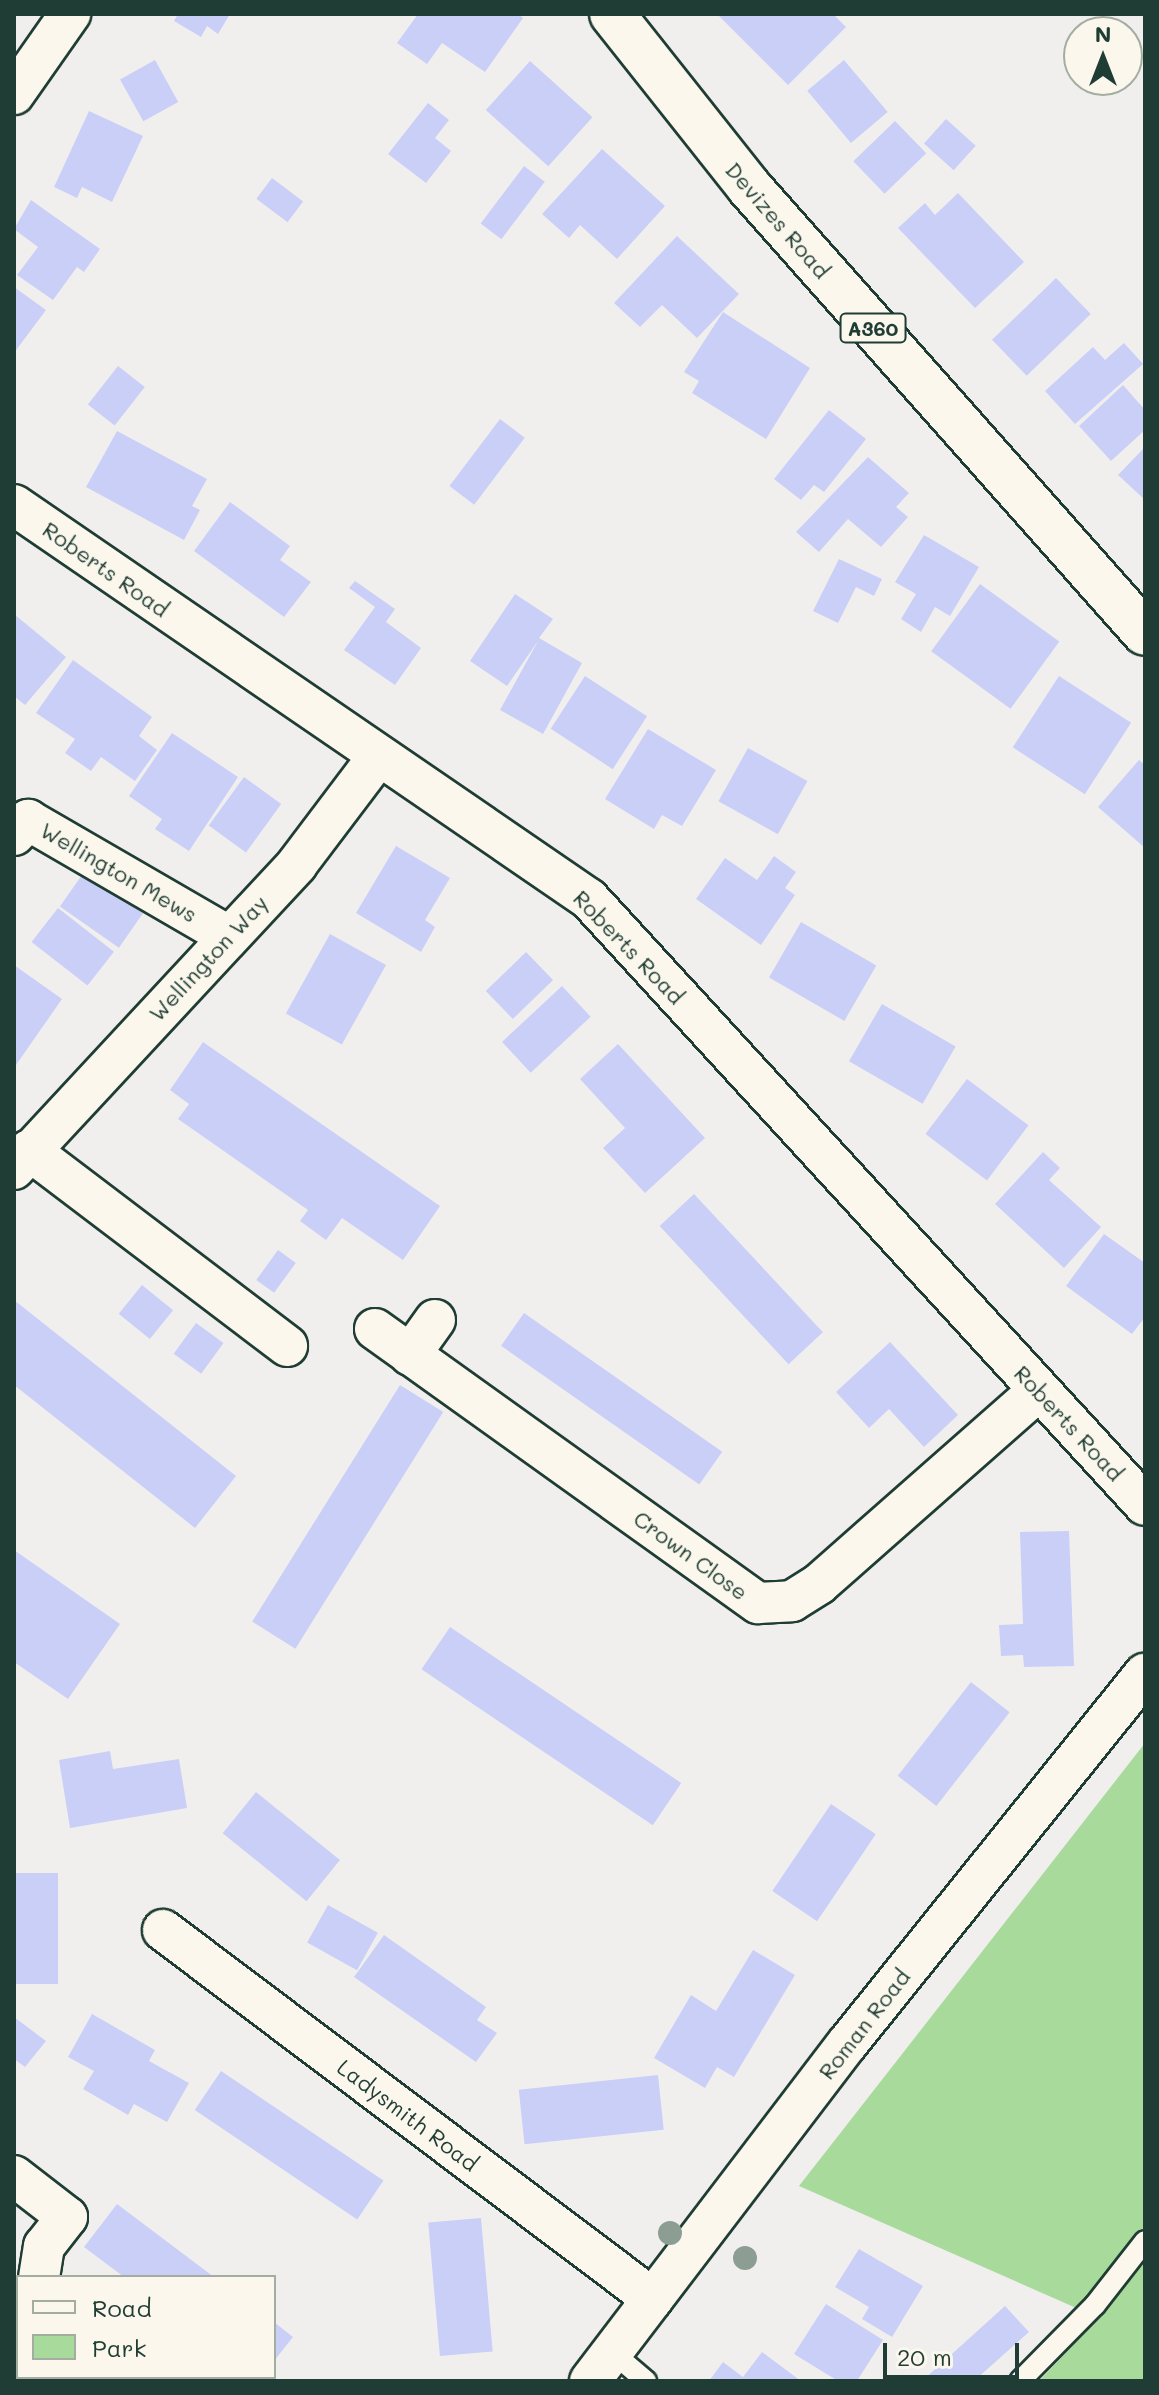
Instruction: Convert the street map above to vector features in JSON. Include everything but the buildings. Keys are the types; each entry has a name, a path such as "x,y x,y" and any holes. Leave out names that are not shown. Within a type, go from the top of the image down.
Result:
{"main road":[{"name":"Devizes Road","path":"612,14 749,187 1145,633"}],"street":[{"path":"14,94 70,14"},
{"name":"Roberts Road","path":"14,505 589,899 1145,1505"},
{"name":"Wellington Way","path":"287,1346 22,1160 297,864 378,757"},
{"name":"Wellington Mews","path":"14,835 28,820 228,936"},
{"path":"410,1355 435,1320"},
{"name":"Crown Close","path":"375,1329 758,1603 792,1601 819,1584 1038,1391"},
{"name":"Roman Road","path":"601,2367 847,2044 1145,1674"},
{"name":"Ladysmith Road","path":"163,1930 653,2299"},
{"path":"14,2176 67,2217 44,2246 39,2275"}],"lane":[{"path":"1020,2381 1095,2305 1145,2241"},
{"path":"601,2367 646,2381"}],"green space":[{"path":"1145,1743 1145,2381 1039,2381 1099,2318 799,2186"}]}
